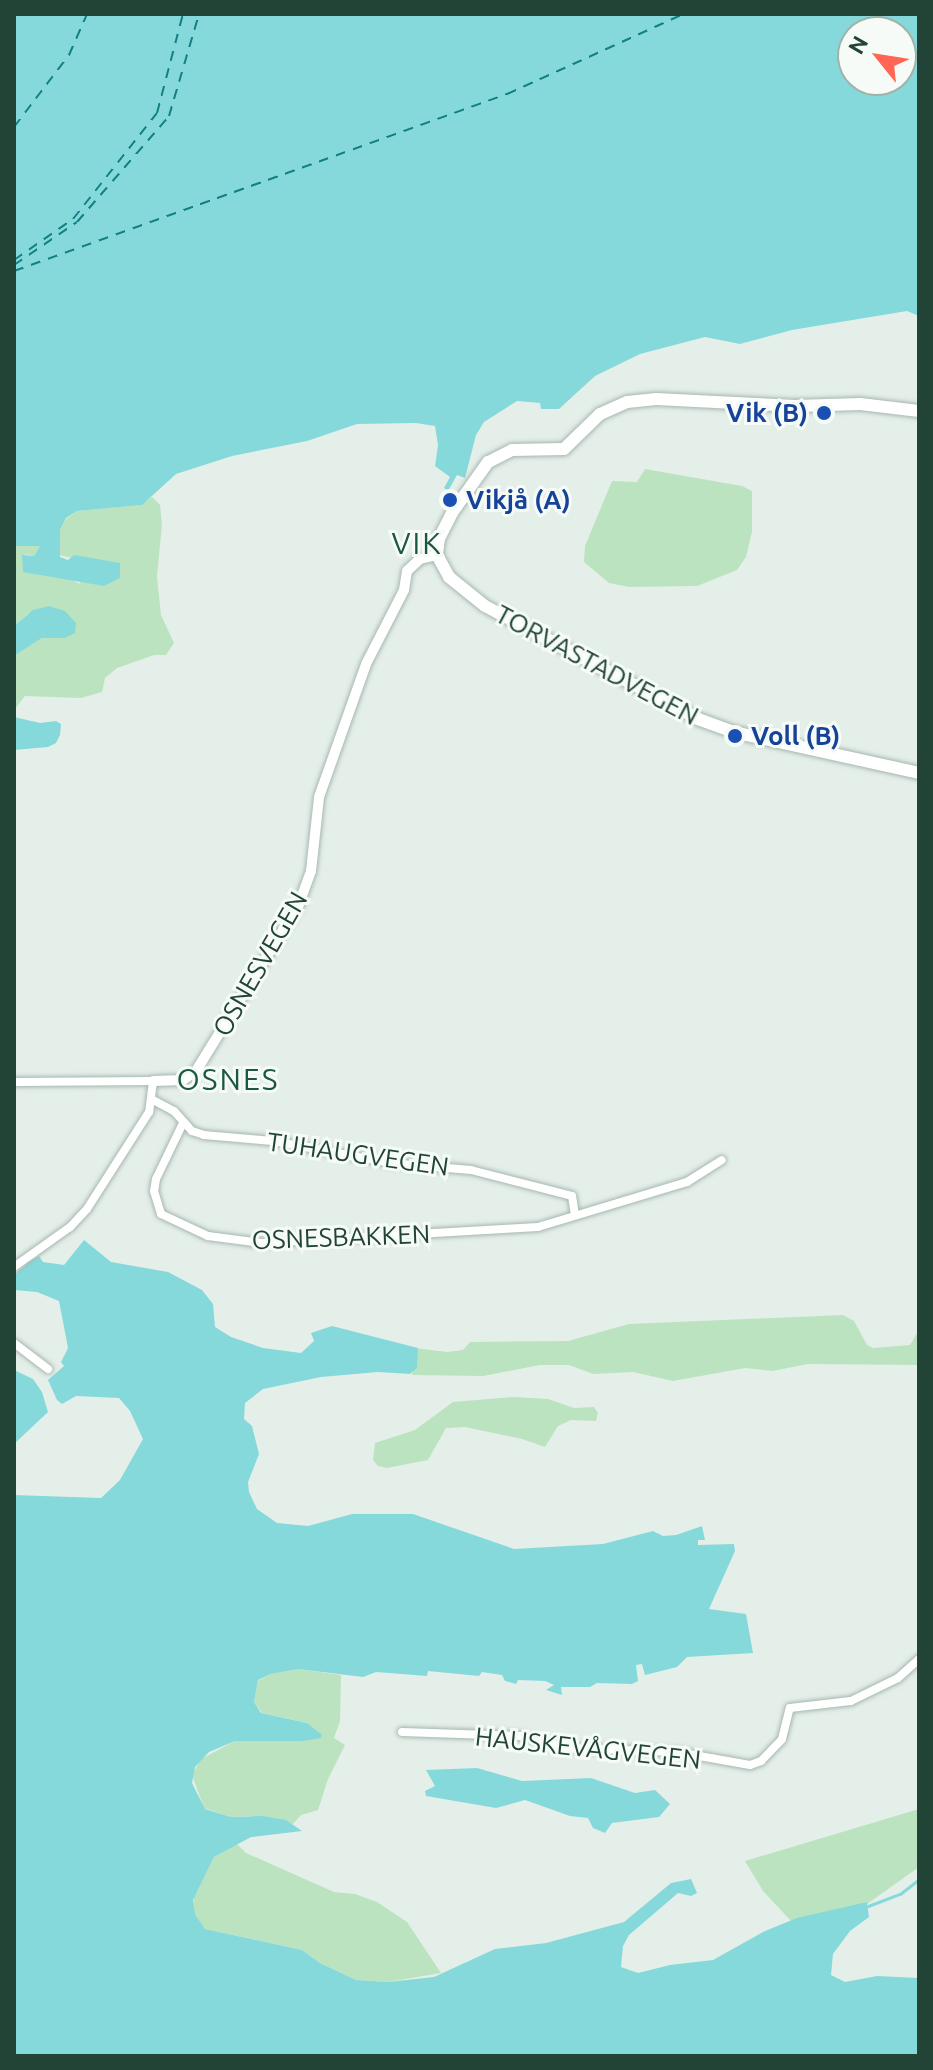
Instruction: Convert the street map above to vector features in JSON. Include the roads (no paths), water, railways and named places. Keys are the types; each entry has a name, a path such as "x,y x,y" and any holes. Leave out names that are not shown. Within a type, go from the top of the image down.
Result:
{"main road":[{"path":"437,555 439,538 452,513 488,462 512,450 564,449 600,414 627,402 656,399 795,406 860,404 919,411"},
{"name":"TORVASTADVEGEN","path":"437,555 449,577 485,606 698,719 733,732 919,773"}],"street":[{"name":"OSNESVEGEN","path":"153,1081 183,1080 196,1071 299,904 311,871 319,797 366,664 404,590 407,571 420,559 437,555"},
{"path":"14,1082 153,1081 153,1100 149,1112 87,1209 70,1227 14,1267"},
{"name":"TUHAUGVEGEN","path":"153,1100 174,1111 183,1123 204,1135 273,1141 390,1163 450,1165 572,1196 575,1215"},
{"name":"OSNESBAKKEN","path":"183,1123 156,1179 156,1203 170,1221 208,1236 262,1243 538,1227 687,1182 722,1160"},
{"path":"14,1343 48,1369"},
{"name":"HAUSKEVÅGVEGEN","path":"402,1732 520,1736 567,1748 677,1752 750,1765 775,1749 787,1725 790,1708 851,1701 898,1678 919,1659"}],"water":[{"path":"14,14 919,14 919,316 907,311 792,330 740,344 705,337 640,354 595,376 559,409 541,409 540,403 517,401 484,422 476,435 465,478 457,475 448,491 444,488 450,477 435,466 438,445 435,426 416,423 357,424 307,441 232,456 176,474 142,505 77,511 66,518 60,530 60,557 68,560 74,555 120,563 120,578 104,586 23,572 22,555 34,556 40,546 14,546"},
{"path":"49,606 65,611 76,623 75,633 65,638 42,638 14,656 14,626 33,610"},
{"path":"14,717 61,724 56,743 48,747 14,750"},
{"path":"84,1240 111,1262 168,1272 202,1290 213,1304 215,1327 231,1337 263,1348 301,1353 314,1341 311,1333 332,1326 418,1348 417,1368 410,1374 378,1372 321,1377 263,1389 245,1403 244,1419 252,1426 259,1454 248,1482 249,1492 257,1509 277,1523 308,1526 352,1514 413,1514 514,1549 603,1544 653,1531 663,1536 676,1535 702,1526 705,1540 698,1540 698,1545 734,1544 735,1551 709,1609 746,1614 753,1653 687,1657 677,1667 645,1675 642,1664 636,1665 638,1681 632,1684 597,1683 590,1687 561,1687 562,1695 546,1690 554,1685 545,1681 518,1680 516,1684 505,1681 502,1675 482,1672 479,1676 428,1671 427,1676 376,1672 363,1677 298,1669 258,1680 254,1702 261,1713 307,1723 322,1735 321,1738 235,1741 209,1752 195,1767 192,1783 205,1809 231,1817 262,1816 286,1820 302,1831 251,1837 214,1857 193,1900 195,1914 205,1929 302,1950 320,1963 356,1980 388,1982 434,1977 495,1949 546,1943 624,1922 671,1883 691,1879 697,1893 691,1896 678,1893 629,1935 623,1946 621,1967 638,1973 670,1965 713,1960 765,1931 797,1918 867,1902 869,1917 850,1931 833,1954 831,1975 845,1982 877,1976 919,1978 918,2056 14,2056 14,1495 101,1498 120,1480 143,1439 130,1411 119,1398 76,1396 62,1404 57,1400 48,1380 64,1366 61,1362 68,1348 59,1301 37,1292 14,1290 14,1275 29,1262 39,1256 43,1262 64,1265"},
{"path":"14,1370 33,1379 42,1392 48,1412 14,1444"},
{"path":"477,1768 522,1781 591,1778 635,1793 655,1790 670,1804 659,1817 612,1823 605,1833 593,1828 588,1818 570,1816 525,1800 496,1808 426,1796 425,1791 435,1786 426,1770"}],"waterway":[{"path":"868,1906 900,1894 919,1879"}],"place":[{"name":"Vik (B)","path":"824,413"},
{"name":"Vikjå (A)","path":"450,500"},
{"name":"Voll (B)","path":"735,736"}],"district":[{"name":"VIK","path":"417,543"},
{"name":"OSNES","path":"228,1079"}]}
